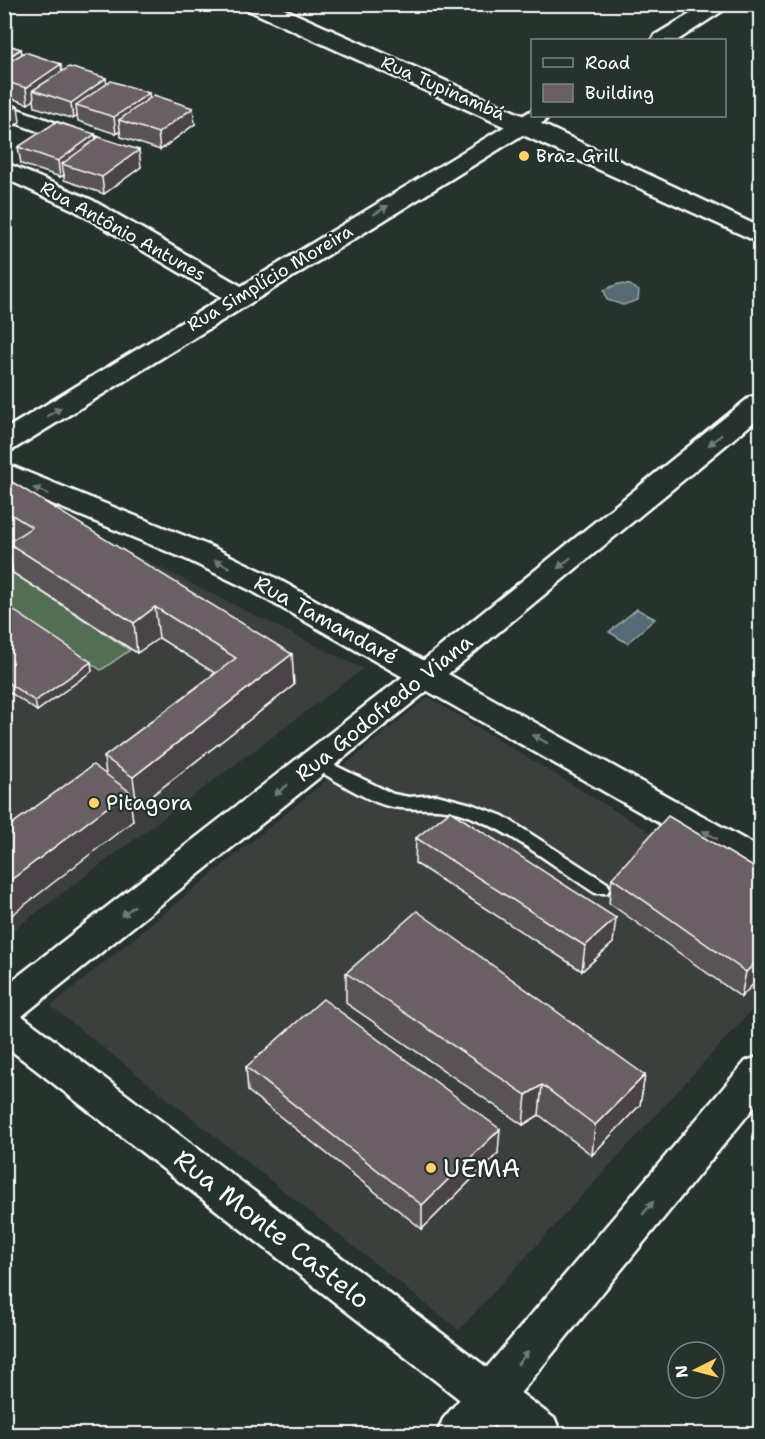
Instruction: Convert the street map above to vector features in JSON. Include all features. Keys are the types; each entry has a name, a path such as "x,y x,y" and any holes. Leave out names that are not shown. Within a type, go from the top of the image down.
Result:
{"street":[{"name":"Rua Tupinambá","path":"254,4 288,10 530,120 760,237"},
{"path":"665,39 723,4"},
{"path":"4,111 114,152"},
{"name":"Rua Simplício Moreira","path":"4,442 530,120"},
{"name":"Rua Antônio Antunes","path":"4,169 100,214 239,297"},
{"name":"Rua Godofredo Viana","path":"4,1009 426,675 760,403"},
{"name":"Rua Tamandaré","path":"4,471 30,486 199,553 263,584 760,864"},
{"name":"Rua Monte Castelo","path":"4,1023 539,1434"},
{"path":"459,1434 760,1072"}],"lane":[{"path":"316,762 389,800 409,803 437,801 465,808 497,821 601,888"}],"shaded area":[{"name":"Pitagora","path":"5,491 363,669 5,936"},
{"name":"UEMA","path":"428,697 760,899 760,1001 459,1330 51,1006"}],"green space":[{"path":"4,567 130,650 101,670 5,606"}],"water":[{"path":"618,284 630,285 639,291 638,300 623,305 607,300 604,290"},
{"path":"637,609 655,619 627,643 609,632"}],"building":[{"path":"4,44 21,49 4,60"},
{"path":"25,52 61,64 26,88 4,81 4,65"},
{"path":"69,67 106,78 71,103 33,90"},
{"path":"111,81 149,93 114,117 76,105"},
{"path":"154,95 193,108 158,133 119,120"},
{"path":"4,102 18,106 4,115"},
{"path":"56,122 95,134 58,161 18,147"},
{"path":"99,137 139,150 102,177 62,164"},
{"path":"4,477 292,654 133,777 104,757 236,658 155,607 134,623 8,543 32,527 4,510"},
{"path":"4,604 91,662 35,701 4,680"},
{"path":"93,765 129,791 4,885 4,830"},
{"path":"450,811 616,918 585,946 416,838"},
{"path":"668,816 760,871 760,958 746,972 612,878"},
{"path":"417,911 645,1075 595,1125 542,1085 526,1095 346,973"},
{"path":"323,999 500,1129 422,1205 246,1067"}],"place":[{"name":"Braz Grill","path":"524,156"},
{"name":"Pitagora","path":"94,803"},
{"name":"UEMA","path":"431,1168"}]}
